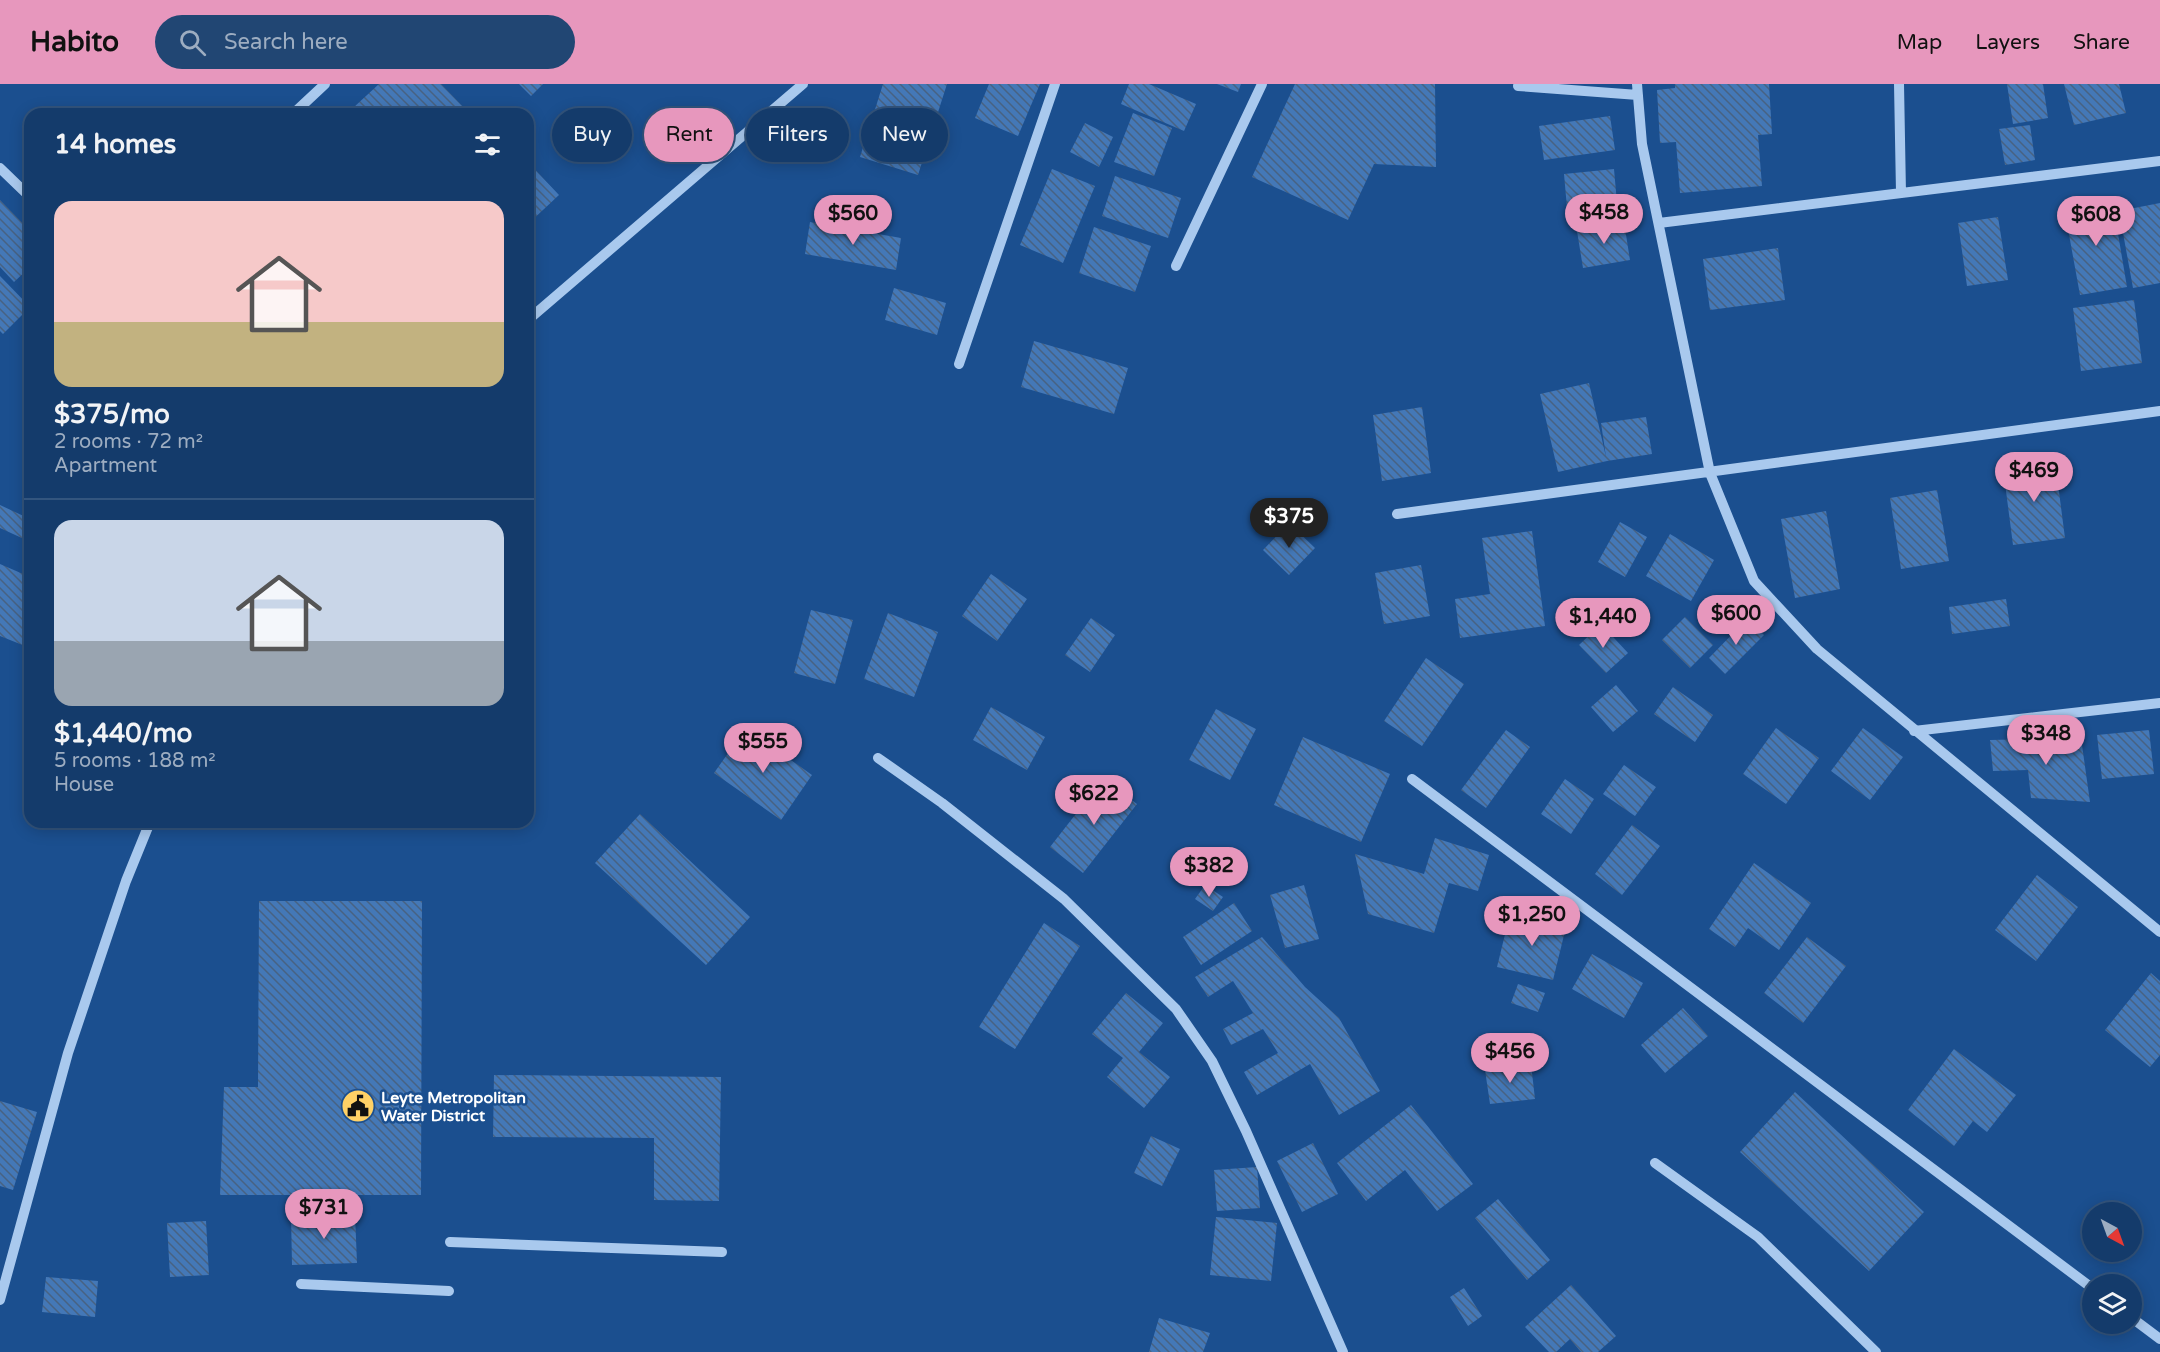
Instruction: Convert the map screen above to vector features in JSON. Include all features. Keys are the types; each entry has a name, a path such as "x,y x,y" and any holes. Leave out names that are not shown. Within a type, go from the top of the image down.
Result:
{"street":[{"path":"299,108 325,84"},
{"path":"534,315 804,84"},
{"path":"959,364 1055,84"},
{"path":"1176,266 1262,84"},
{"path":"1899,84 1901,193"},
{"path":"1518,86 1638,89 1642,144 1710,473 1754,581 1817,649 2160,932"},
{"path":"1659,223 2160,161"},
{"path":"0,168 24,191"},
{"path":"1397,514 2160,411"},
{"path":"1914,730 2160,703"},
{"path":"878,758 942,803 1064,899 1176,1009 1212,1061 1246,1131 1343,1352"},
{"path":"1412,779 2082,1281"},
{"path":"0,1300 68,1053 126,881 148,828"},
{"path":"1655,1163 1758,1237 1876,1352"},
{"path":"450,1242 722,1252"},
{"path":"301,1284 449,1291"},
{"path":"2142,1326 2160,1339"}],"building":[{"path":"379,84 441,84 464,108 355,108"},
{"path":"519,84 543,84 531,96"},
{"path":"883,84 947,84 939,108 875,108"},
{"path":"989,84 1040,84 1018,136 975,118"},
{"path":"1129,84 1149,84 1196,104 1184,131 1121,104"},
{"path":"1217,84 1241,84 1238,92"},
{"path":"1295,84 1435,84 1436,167 1374,164 1348,220 1252,177"},
{"path":"1675,84 1769,84 1772,134 1758,135 1762,186 1680,193 1676,142 1660,143 1657,90 1675,88"},
{"path":"2007,84 2043,84 2048,118 2013,124"},
{"path":"2064,84 2119,84 2126,113 2074,125"},
{"path":"1133,113 1172,128 1154,176 1114,162"},
{"path":"1610,116 1615,150 1544,160 1539,126"},
{"path":"1085,123 1113,137 1099,167 1070,152"},
{"path":"2030,125 2035,160 2005,165 1999,129"},
{"path":"876,162 922,162 918,175"},
{"path":"534,168 559,195 534,218"},
{"path":"1052,169 1095,186 1063,263 1020,245"},
{"path":"1614,169 1617,203 1567,208 1564,174"},
{"path":"1115,176 1181,198 1168,238 1102,216"},
{"path":"2112,198 2127,287 2080,295 2064,207"},
{"path":"0,200 24,225 24,273 14,282 0,267"},
{"path":"2160,203 2160,283 2133,288 2119,211"},
{"path":"1998,217 2008,280 1967,286 1958,223"},
{"path":"810,222 901,238 896,270 805,254"},
{"path":"1624,222 1630,260 1583,268 1577,231"},
{"path":"1094,227 1151,246 1135,292 1079,273"},
{"path":"1778,248 1785,300 1710,310 1703,259"},
{"path":"0,276 24,301 24,313 3,334 0,331"},
{"path":"894,288 946,303 937,335 885,320"},
{"path":"2134,300 2142,363 2081,371 2073,308"},
{"path":"1034,341 1128,368 1114,414 1021,387"},
{"path":"1589,383 1606,457 1601,423 1646,417 1652,454 1558,472 1540,394"},
{"path":"1422,407 1431,473 1382,481 1373,415"},
{"path":"2055,461 2065,538 2013,545 2003,468"},
{"path":"1937,490 1949,561 1901,569 1890,498"},
{"path":"0,505 24,516 24,539 0,528"},
{"path":"1826,511 1840,589 1795,598 1781,519"},
{"path":"1620,522 1647,537 1625,577 1598,562"},
{"path":"1289,523 1315,548 1289,575 1263,550"},
{"path":"1532,531 1545,626 1460,638 1455,599 1490,594 1482,538"},
{"path":"1670,534 1714,560 1691,601 1646,576"},
{"path":"0,564 24,574 24,646 0,636"},
{"path":"1421,565 1430,616 1384,624 1375,573"},
{"path":"991,574 1027,599 997,641 962,616"},
{"path":"2006,599 2010,626 1952,634 1949,607"},
{"path":"811,610 853,620 835,684 794,673"},
{"path":"888,613 938,632 914,697 864,679"},
{"path":"1685,617 1713,645 1690,668 1662,640"},
{"path":"1091,618 1115,635 1090,672 1065,655"},
{"path":"1747,619 1764,635 1725,674 1709,658"},
{"path":"1601,624 1628,653 1606,673 1579,645"},
{"path":"1426,658 1464,684 1422,746 1384,721"},
{"path":"1616,685 1638,711 1613,732 1591,707"},
{"path":"1673,687 1713,715 1695,742 1654,714"},
{"path":"991,707 1045,737 1027,770 973,740"},
{"path":"1216,709 1256,729 1230,780 1189,760"},
{"path":"746,728 812,775 781,820 714,773"},
{"path":"1776,728 1819,758 1786,804 1743,774"},
{"path":"1863,728 1903,757 1870,800 1831,771"},
{"path":"1506,730 1530,747 1486,808 1461,790"},
{"path":"2149,730 2154,774 2102,779 2097,735"},
{"path":"1303,737 1390,774 1361,842 1274,805"},
{"path":"2081,738 2090,802 2031,798 2028,770 1993,771 1990,740"},
{"path":"1624,765 1656,787 1635,816 1603,794"},
{"path":"1104,778 1137,804 1083,873 1050,847"},
{"path":"1565,779 1594,799 1571,834 1541,814"},
{"path":"640,814 750,917 706,965 595,863"},
{"path":"1632,825 1660,846 1622,895 1595,874"},
{"path":"1435,838 1489,855 1478,891 1449,883 1434,933 1368,914 1355,854 1424,874"},
{"path":"1754,863 1811,903 1779,950 1748,928 1735,947 1709,929"},
{"path":"2037,875 2078,907 2036,961 1995,930"},
{"path":"1205,885 1223,897 1213,911 1195,899"},
{"path":"1304,885 1319,939 1285,948 1270,895"},
{"path":"259,901 422,901 421,1195 220,1195 224,1087 258,1087"},
{"path":"1234,903 1252,931 1201,965 1183,937"},
{"path":"1510,914 1566,927 1553,980 1497,967"},
{"path":"1044,923 1080,946 1015,1049 979,1027"},
{"path":"1262,937 1305,987 1339,1018 1380,1091 1339,1115 1310,1064 1257,1095 1244,1072 1278,1053 1263,1029 1231,1045 1223,1029 1253,1013 1233,981 1208,997 1195,977"},
{"path":"1807,937 1846,966 1803,1023 1764,993"},
{"path":"1592,954 1643,983 1624,1018 1572,989"},
{"path":"2151,973 2160,981 2160,1055 2150,1067 2105,1030"},
{"path":"1518,984 1545,993 1538,1012 1511,1003"},
{"path":"1126,993 1163,1023 1139,1052 1170,1077 1144,1108 1107,1077 1123,1058 1092,1034"},
{"path":"1683,1008 1708,1036 1665,1073 1641,1045"},
{"path":"1954,1049 2016,1095 1987,1132 1973,1121 1954,1146 1908,1110"},
{"path":"1531,1064 1535,1099 1490,1104 1485,1070"},
{"name":"Leyte Metropolitan Water District","path":"494,1075 721,1077 719,1201 654,1200 654,1138 493,1137"},
{"path":"1795,1092 1924,1212 1869,1271 1740,1152"},
{"path":"0,1101 37,1112 13,1190 0,1186"},
{"path":"1411,1105 1473,1184 1437,1211 1405,1170 1366,1201 1337,1163"},
{"path":"1151,1136 1180,1149 1162,1186 1134,1173"},
{"path":"1313,1143 1338,1194 1302,1212 1277,1161"},
{"path":"1257,1167 1260,1208 1217,1211 1214,1170"},
{"path":"1498,1199 1550,1260 1527,1280 1475,1218"},
{"path":"355,1214 357,1263 292,1265 291,1216"},
{"path":"1216,1217 1277,1223 1271,1281 1210,1275"},
{"path":"206,1221 209,1275 170,1277 167,1223"},
{"path":"46,1277 98,1281 95,1317 42,1312"},
{"path":"1571,1285 1616,1336 1598,1352 1581,1352 1570,1339 1556,1352 1549,1352 1525,1327"},
{"path":"1464,1288 1482,1316 1468,1326 1450,1297"},
{"path":"1159,1318 1210,1333 1203,1352 1149,1352"}],"place":[{"name":"Leyte Metropolitan Water District","path":"358,1106"}]}
